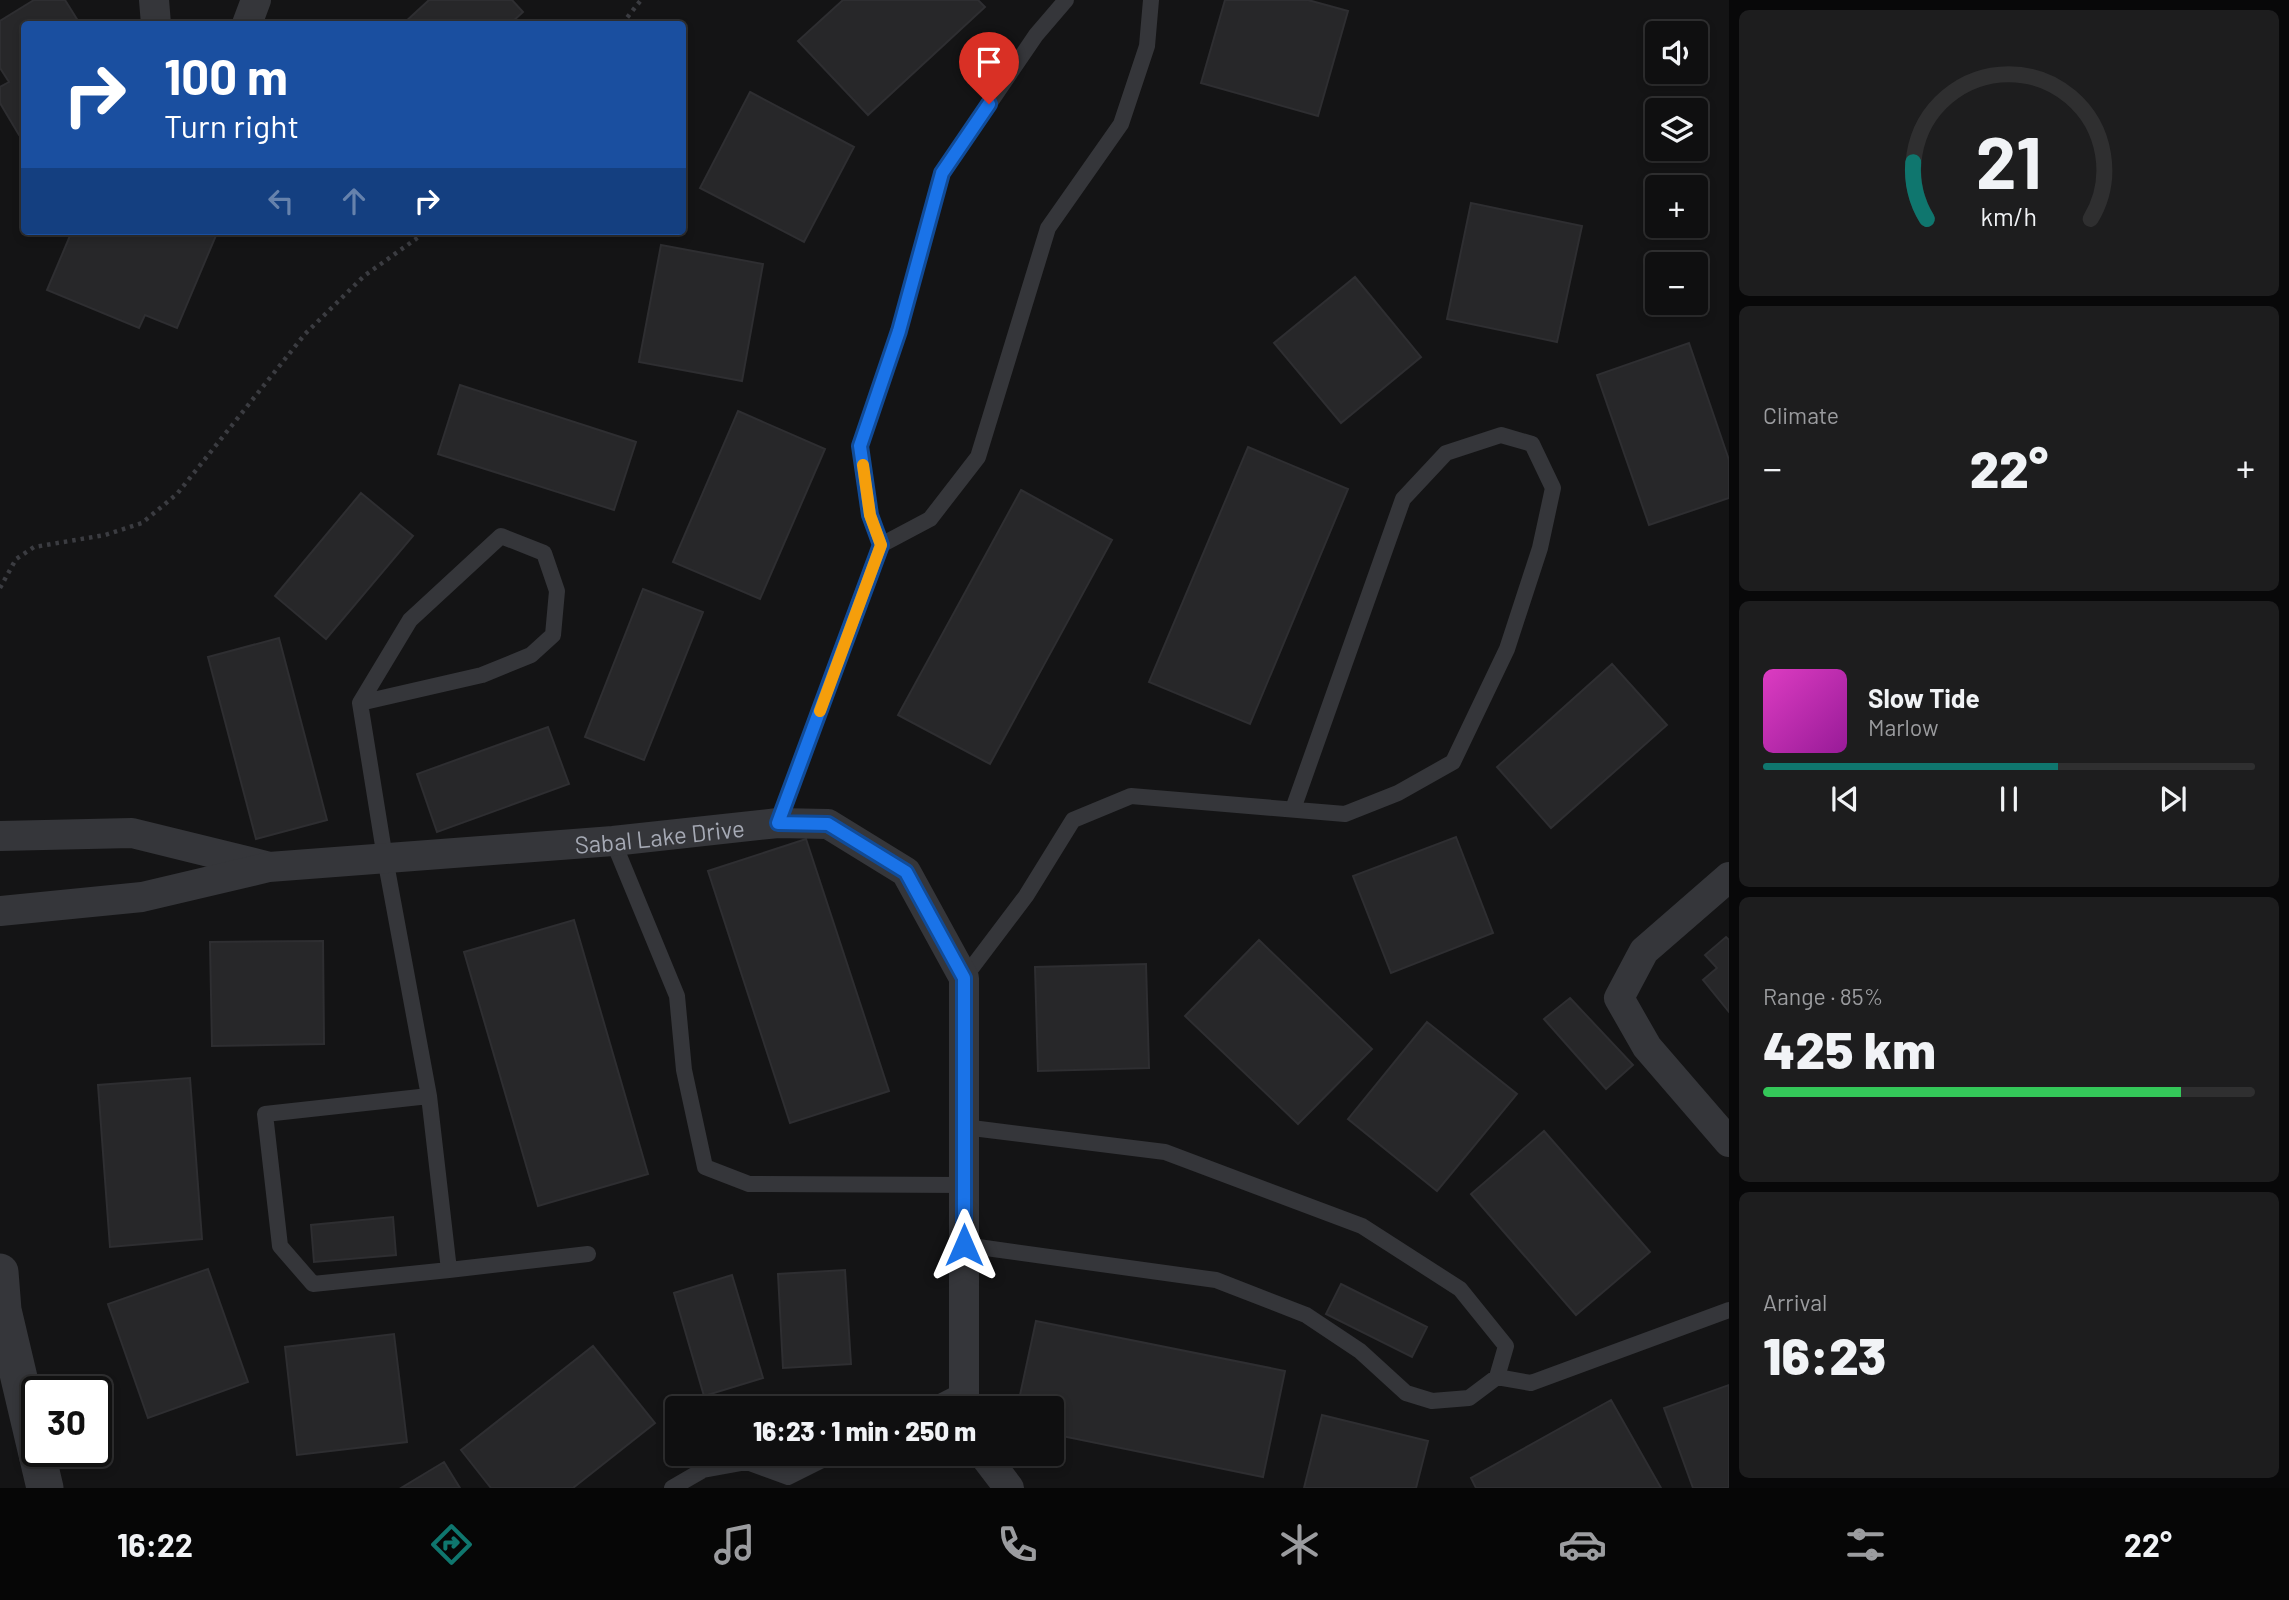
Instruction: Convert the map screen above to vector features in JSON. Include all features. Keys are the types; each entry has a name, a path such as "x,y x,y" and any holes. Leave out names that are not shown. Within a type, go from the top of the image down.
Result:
{"street":[{"path":"154,0 156,21"},
{"path":"248,21 256,0"},
{"name":"Sabal Lake Drive","path":"0,911 142,897 269,867 614,841 778,823 828,824 906,872 964,978 964,1396"},
{"name":"Sabal Lake Drive","path":"0,836 132,832 269,867"},
{"path":"1729,877 1644,951 1619,998 1647,1047 1729,1142"},
{"path":"0,1272 2,1310 45,1488"},
{"path":"992,1466 1009,1488"}],"lane":[{"path":"778,823 881,545 870,515 860,446 899,331 942,173 1036,35 1066,0"},
{"path":"881,545 930,519 978,457 1048,228 1121,124 1147,46 1151,0"},
{"path":"964,978 1026,896 1073,820 1131,796 1346,814 1398,793 1453,762 1507,649 1540,548 1553,488 1532,444 1501,435 1446,453 1403,499 1293,809"},
{"path":"360,703 481,675 531,655 553,635 557,591 544,553 501,536 410,620 360,703 385,858 429,1096 449,1270"},
{"path":"614,841 677,996 684,1070 705,1167 749,1184 964,1185"},
{"path":"429,1096 265,1114 280,1246 313,1283 588,1254"},
{"path":"964,1127 1165,1152 1363,1226 1460,1289 1506,1346 1497,1377 1469,1398 1432,1401 1406,1393 1360,1351 1306,1315 1216,1280 964,1245"},
{"path":"1497,1377 1531,1383 1729,1310"},
{"path":"672,1488 703,1470 747,1462 787,1483 815,1466"}],"path":[{"path":"624,21 641,0"},
{"path":"0,588 16,559 34,547 105,535 142,523 177,494 305,334 364,276 421,235"}],"building":[{"path":"34,0 65,0 78,21 21,21 19,135 0,103 0,87 9,82 0,68 0,21"},
{"path":"429,0 512,0 523,12 513,21 406,21"},
{"path":"843,0 978,0 985,7 868,115 798,41"},
{"path":"1225,0 1308,0 1348,11 1318,116 1201,83"},
{"path":"750,92 854,147 804,242 700,188"},
{"path":"1471,203 1582,226 1557,342 1447,319"},
{"path":"70,235 216,235 177,328 145,315 139,328 47,290"},
{"path":"661,245 763,264 742,381 639,362"},
{"path":"1355,277 1421,357 1341,423 1274,343"},
{"path":"1689,343 1729,460 1729,498 1649,525 1597,375"},
{"path":"460,385 636,442 614,510 438,454"},
{"path":"738,411 825,449 760,599 673,562"},
{"path":"1248,447 1348,489 1250,724 1149,682"},
{"path":"1021,490 1112,540 990,764 898,715"},
{"path":"361,493 413,536 326,639 275,596"},
{"path":"643,589 703,612 644,760 585,737"},
{"path":"279,638 327,820 256,839 208,657"},
{"path":"1612,664 1667,725 1551,828 1497,767"},
{"path":"548,727 569,784 437,832 417,774"},
{"path":"1456,837 1493,933 1391,973 1353,876"},
{"path":"806,839 889,1091 790,1123 708,871"},
{"path":"574,920 648,1174 538,1206 464,952"},
{"path":"1726,937 1729,940 1729,1012 1703,980 1717,968 1705,955"},
{"path":"1259,940 1372,1049 1298,1124 1185,1016"},
{"path":"323,941 324,1044 212,1046 210,942"},
{"path":"1146,964 1149,1068 1038,1071 1035,967"},
{"path":"1570,998 1633,1065 1606,1089 1544,1019"},
{"path":"1427,1022 1517,1094 1437,1191 1348,1119"},
{"path":"190,1078 202,1239 110,1247 98,1085"},
{"path":"1544,1131 1650,1252 1576,1315 1471,1194"},
{"path":"393,1217 396,1255 314,1262 311,1225"},
{"path":"208,1269 248,1382 148,1418 108,1304"},
{"path":"845,1270 851,1364 783,1368 778,1274"},
{"path":"732,1275 763,1378 704,1396 674,1293"},
{"path":"1341,1284 1427,1327 1412,1357 1326,1314"},
{"path":"1036,1321 1285,1371 1263,1477 1064,1436 1064,1396 1020,1396"},
{"path":"394,1334 407,1442 297,1455 285,1347"},
{"path":"593,1346 655,1423 573,1488 491,1488 461,1450"},
{"path":"1729,1385 1729,1488 1693,1488 1664,1408"},
{"path":"1611,1400 1661,1488 1476,1488 1471,1478"},
{"path":"1322,1415 1428,1441 1416,1488 1304,1488"},
{"path":"444,1462 460,1488 401,1488"}],"slow traffic":[{"path":"820,711 881,545 870,515 863,465"}],"route":[{"path":"964,1245 964,978 906,872 828,824 778,823 881,545 870,515 860,446 899,331 942,173 989,104"}]}
